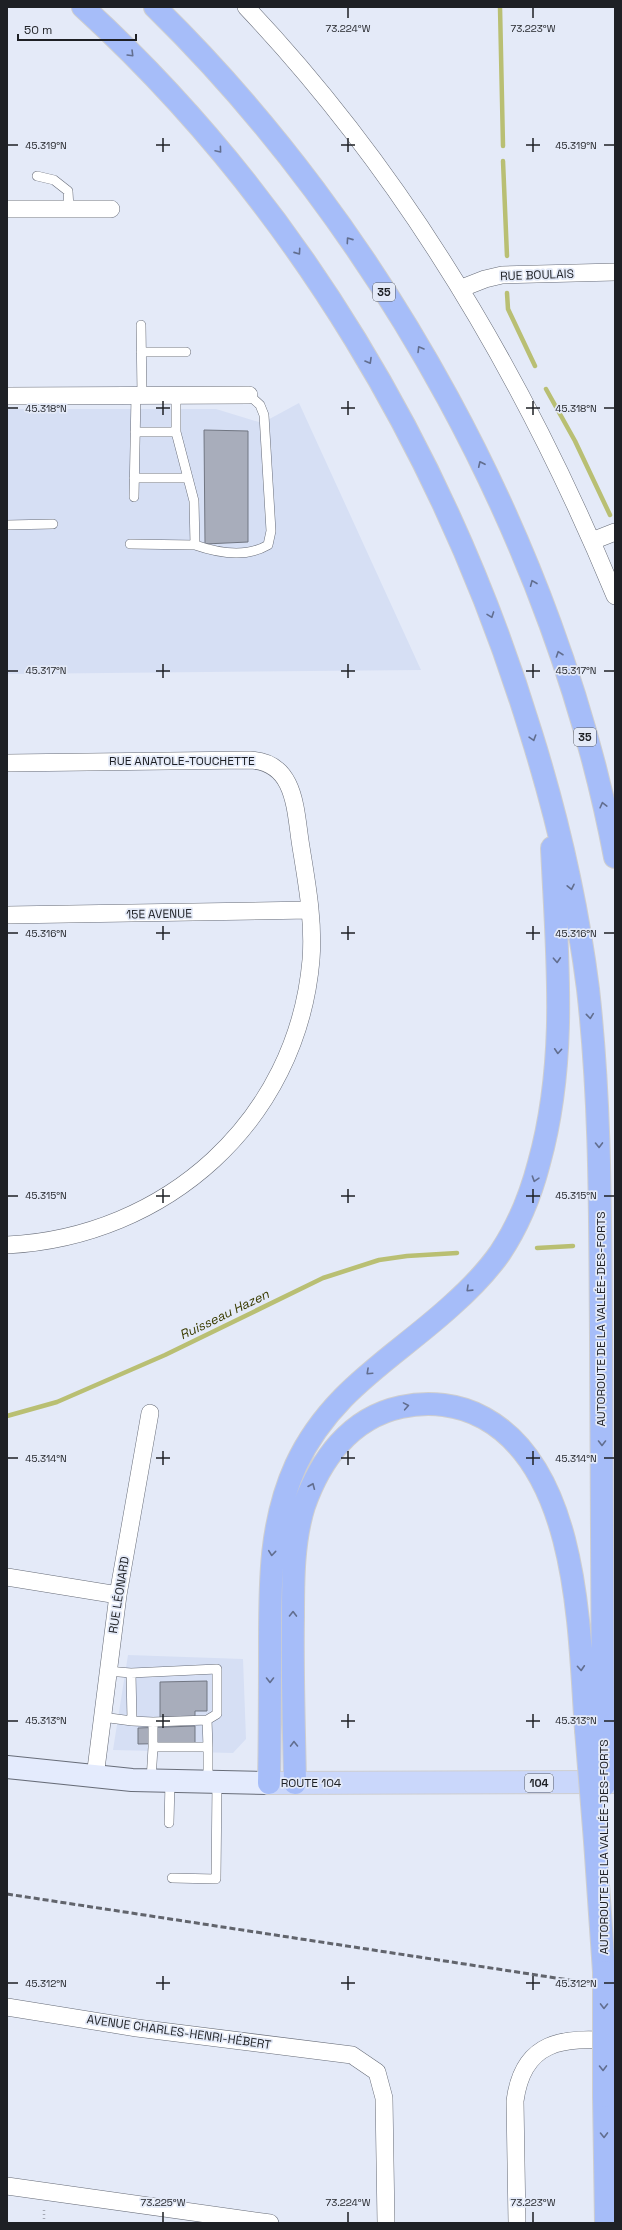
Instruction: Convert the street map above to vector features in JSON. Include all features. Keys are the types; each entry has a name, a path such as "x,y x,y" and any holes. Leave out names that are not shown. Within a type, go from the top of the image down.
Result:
{"highway":[{"name":"AUTOROUTE DE LA VALLÉE-DES-FORTS","path":"83,7 165,89 218,148 287,237 361,347 419,451 467,554 517,686 550,795 568,871 581,942 588,992 597,1094 600,1193 595,1730 604,1972 606,2223"},
{"name":"35","path":"155,7 242,101 299,170 379,284 452,407 498,498 549,625 587,742 615,857"},
{"path":"269,1783 271,1564 279,1514 296,1465 318,1428 344,1397 381,1362 446,1310 489,1268 501,1252 514,1228 536,1174 551,1117 559,1041 559,998 550,795"},
{"path":"295,1783 293,1592 295,1551 304,1509 319,1470 339,1442 369,1419 403,1406 446,1405 482,1416 511,1437 527,1454 540,1475 560,1528 572,1580 595,1730"}],"main road":[{"name":"ROUTE 104","path":"7,1766 95,1777 161,1782 615,1782"}],"street":[{"path":"246,7 313,82 369,153 408,206 462,288 526,405 592,541 615,596"},
{"path":"7,209 111,209"},
{"name":"RUE BOULAIS","path":"462,288 485,279 502,275 615,272"},
{"path":"7,396 249,395"},
{"path":"592,541 615,532"},
{"name":"RUE ANATOLE-TOUCHETTE","path":"7,763 250,760 268,763 282,774 291,790 310,910 311,961 300,1017 276,1078 259,1107 232,1141 182,1185 157,1202 132,1216 73,1236 48,1242 7,1245"},
{"name":"15E AVENUE","path":"7,916 310,910"},
{"name":"RUE LÉONARD","path":"95,1777 107,1671 118,1595 150,1413"},
{"path":"7,1577 118,1595"},
{"name":"AVENUE CHARLES-HENRI-HÉBERT","path":"7,2007 137,2028 352,2055 377,2072 384,2098 386,2223"},
{"path":"517,2223 515,2101 517,2086 523,2072 537,2054 559,2042 582,2039 615,2041"},
{"path":"7,2186 270,2223"}],"lane":[{"path":"37,176 54,180 68,191 69,209"},
{"path":"134,497 135,432 139,395 141,325"},
{"path":"141,352 186,352"},
{"path":"176,395 176,432 194,501 195,545"},
{"path":"130,544 195,545 218,551 249,553 268,545 270,538 264,415 260,405 249,395"},
{"path":"135,432 176,432"},
{"path":"134,478 188,478"},
{"path":"7,524 53,524"},
{"path":"102,1717 153,1722 207,1720 217,1714 217,1669 131,1673 107,1671"},
{"path":"131,1673 132,1721"},
{"path":"172,1878 216,1879 212,1783 207,1720"},
{"path":"153,1722 153,1747 169,1823"},
{"path":"153,1747 208,1747"}],"shaded area":[{"path":"299,403 421,670 7,674 7,409 216,409 262,423"},
{"path":"128,1655 243,1659 246,1739 233,1753 113,1750"}],"building":[{"path":"204,430 248,431 248,542 205,544"},
{"path":"207,1681 207,1711 195,1711 195,1717 160,1717 160,1682"},
{"path":"195,1726 195,1743 138,1744 138,1728"}],"waterway":[{"path":"500,7 503,146"},
{"path":"503,161 507,256"},
{"path":"507,293 508,309 535,366"},
{"path":"546,389 575,441 610,515"},
{"name":"Ruisseau Hazen","path":"537,1248 573,1246"},
{"name":"Ruisseau Hazen","path":"7,1416 57,1402 165,1355 323,1278 379,1260 407,1256 457,1253"}],"railway":[{"path":"7,1894 615,1987"}]}
